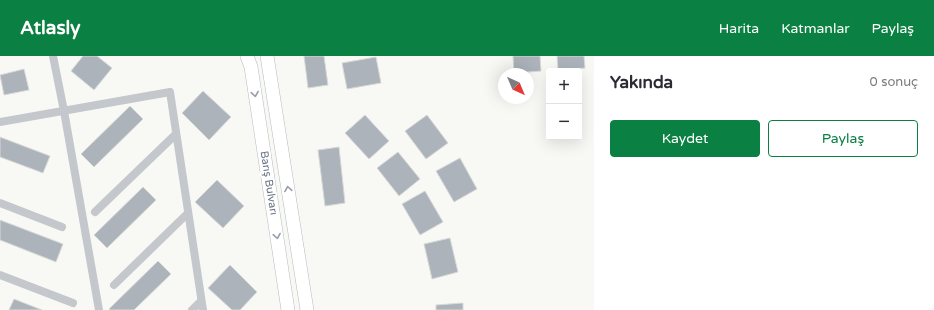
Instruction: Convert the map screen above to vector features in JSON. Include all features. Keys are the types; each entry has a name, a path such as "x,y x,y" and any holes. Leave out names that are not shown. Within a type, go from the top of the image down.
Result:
{"main road":[{"name":"Barış Bulvarı","path":"247,56 251,67 288,310"},
{"name":"Barış Bulvarı","path":"267,56 307,310"}],"street":[{"path":"53,56 64,110 99,310"},
{"path":"0,122 170,92 203,310"},
{"path":"95,212 176,134"},
{"path":"0,202 62,227"},
{"path":"114,285 188,213"},
{"path":"0,275 73,303"},
{"path":"192,310 201,301"}],"building":[{"path":"83,56 97,56 112,68 94,90 71,71"},
{"path":"304,56 324,56 328,85 308,88"},
{"path":"513,56 540,56 541,71 534,72 534,68 514,68"},
{"path":"557,56 584,56 585,68 558,68"},
{"path":"376,57 381,83 347,89 342,63"},
{"path":"24,69 29,90 4,95 0,75"},
{"path":"203,91 231,117 209,140 182,113"},
{"path":"130,106 143,119 94,167 81,154"},
{"path":"365,115 389,141 369,159 345,133"},
{"path":"427,115 448,143 426,159 405,131"},
{"path":"0,137 50,156 43,173 0,157"},
{"path":"339,147 345,203 325,206 318,150"},
{"path":"398,152 420,179 399,196 377,168"},
{"path":"460,158 477,189 454,202 436,171"},
{"path":"217,180 244,206 223,228 195,202"},
{"path":"143,187 156,200 107,248 94,235"},
{"path":"425,191 443,222 420,235 402,204"},
{"path":"0,220 63,244 56,262 0,240"},
{"path":"450,238 458,272 432,279 424,244"},
{"path":"158,261 171,274 134,310 109,309"},
{"path":"230,265 257,292 240,310 232,310 208,288"},
{"path":"14,299 42,310 9,310"},
{"path":"463,303 463,310 436,310 436,305"}]}
